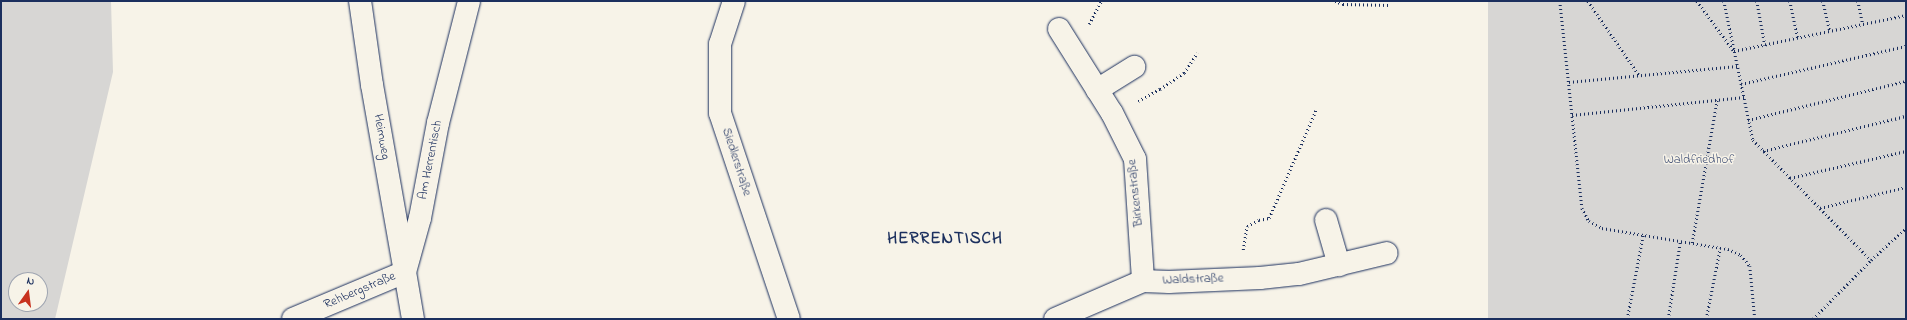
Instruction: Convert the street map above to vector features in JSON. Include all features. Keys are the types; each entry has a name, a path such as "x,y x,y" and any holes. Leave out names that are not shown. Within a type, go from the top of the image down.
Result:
{"street":[{"name":"Heimweg","path":"360,1 372,85 405,272"},
{"name":"Am Herrentisch","path":"413,319 405,272 420,218 438,123 469,1"},
{"name":"Siedlerstraße","path":"734,1 720,44 720,113 789,319"},
{"name":"Birkenstraße","path":"1059,29 1112,113 1135,159 1143,280"},
{"path":"1097,90 1134,67"},
{"path":"1326,220 1338,265"},
{"name":"Waldstraße","path":"1055,319 1143,280 1169,282 1299,274 1387,253"},
{"name":"Rehbergstraße","path":"293,319 405,272"}],"path":[{"path":"1335,1 1343,4 1390,4"},
{"path":"1560,1 1582,208 1590,221 1602,228 1720,248 1741,254 1750,266 1755,319"},
{"path":"1588,1 1639,75"},
{"path":"1697,1 1734,51"},
{"path":"1724,1 1753,140 1871,260"},
{"path":"1757,1 1765,45"},
{"path":"1790,1 1798,38"},
{"path":"1823,1 1830,31"},
{"path":"1858,1 1863,24"},
{"path":"1734,51 1906,15"},
{"path":"1741,84 1906,46"},
{"path":"1112,113 1160,89 1184,73 1197,53"},
{"path":"1569,82 1738,66"},
{"path":"1748,120 1906,82"},
{"path":"1572,115 1744,97"},
{"path":"1692,244 1718,100"},
{"path":"1246,278 1242,245 1247,226 1259,220 1269,218 1316,110"},
{"path":"1763,151 1906,116"},
{"path":"1790,178 1906,151"},
{"path":"1819,208 1906,187"},
{"path":"1813,319 1871,260 1906,228"},
{"path":"1628,319 1643,235"},
{"path":"1668,319 1680,242"},
{"path":"1706,319 1720,248"}],"green space":[{"path":"1,1 111,1 113,72 55,319 1,319"},
{"name":"Waldfriedhof","path":"1488,1 1906,1 1906,319 1488,319"}],"district":[{"name":"HERRENTISCH","path":"945,239"}]}
